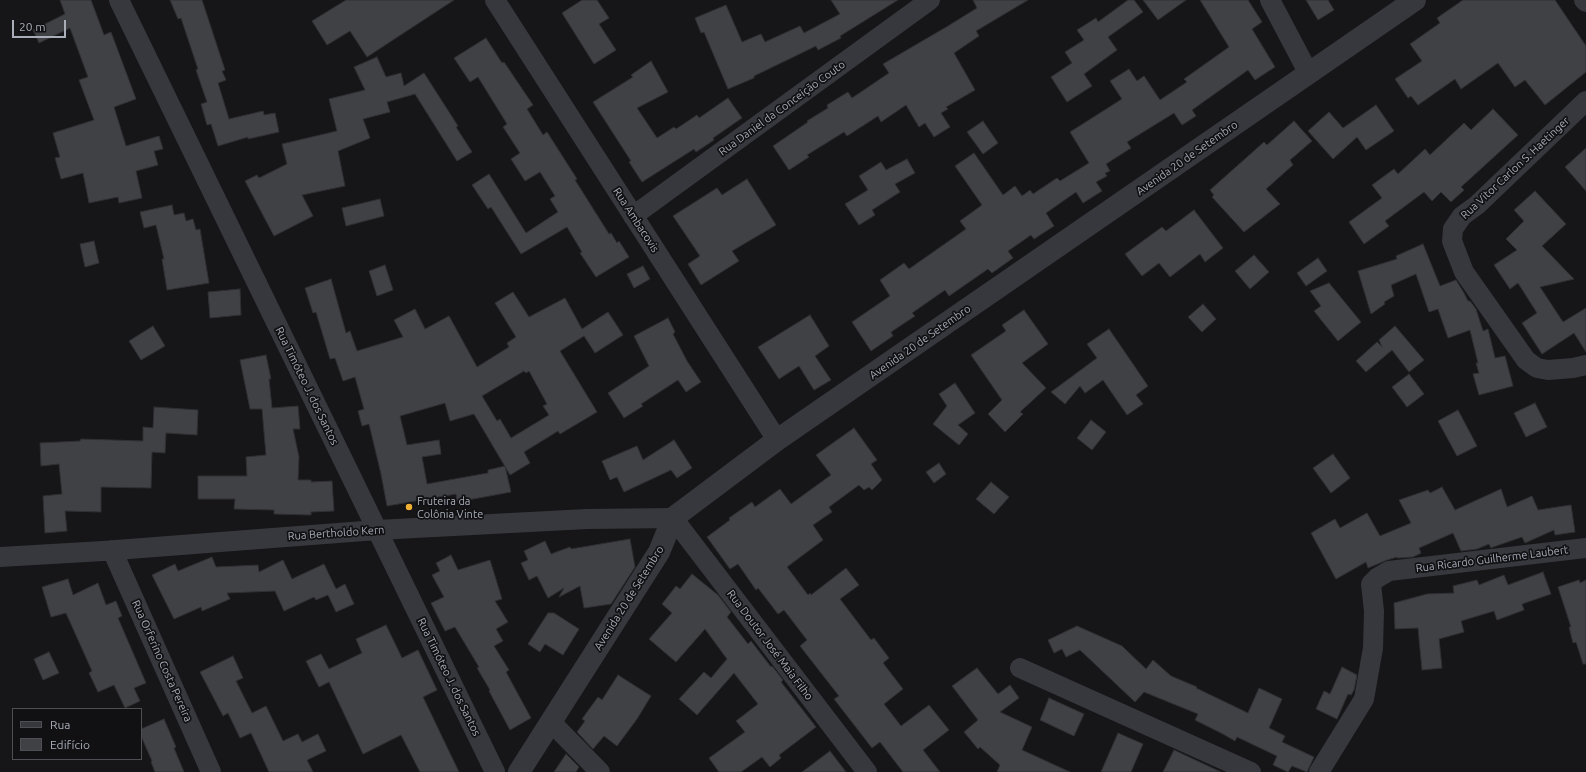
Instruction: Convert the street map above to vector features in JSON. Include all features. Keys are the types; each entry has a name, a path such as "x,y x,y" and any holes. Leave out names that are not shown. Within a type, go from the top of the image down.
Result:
{"street":[{"name":"Rua Timóteo J. dos Santos","path":"119,0 495,772"},
{"name":"Rua Ambacovis","path":"495,0 777,440"},
{"name":"Rua Daniel da Conceição Couto","path":"633,216 930,0"},
{"path":"1270,0 1308,74"},
{"name":"Avenida 20 de Setembro","path":"519,772 659,552 673,518 777,440 1416,0"},
{"name":"Rua Vitor Carlon S. Haetinger","path":"1579,366 1548,370 1537,368 1526,360 1464,272 1452,241 1453,229 1462,216 1477,205 1586,101"},
{"name":"Rua Bertholdo Kern","path":"0,557 377,530 587,519 673,518"},
{"name":"Rua Doutor José Maia Filho","path":"673,518 867,772"},
{"name":"Rua Ricardo Guilherme Laubert","path":"1319,772 1364,699 1373,648 1374,611 1371,584 1377,578 1388,571 1586,548"},
{"name":"Rua Orferino Costa Pereira","path":"112,550 211,772"},
{"path":"1020,668 1251,772"},
{"path":"551,722 600,772"}],"building":[{"path":"60,0 91,0 104,35 111,32 136,99 114,107 126,146 159,136 163,149 154,151 158,165 136,171 142,198 119,203 118,197 89,203 83,173 61,179 55,158 60,157 53,133 94,120 79,80 88,77 70,28 39,43 33,30 65,14"},
{"path":"170,0 202,0 225,70 222,71 226,80 218,83 229,119 263,111 264,115 275,113 279,132 248,139 248,137 218,146 211,124 207,125 201,104 207,102 196,70 198,69 181,18 178,19"},
{"path":"346,0 454,0 367,57 350,31 327,45 312,21"},
{"path":"582,0 597,0 609,18 599,24 616,50 594,64 562,13"},
{"path":"831,0 898,0 840,36 841,38 818,50 816,46 754,76 754,78 728,89 704,32 701,33 695,18 726,5 742,42 761,34 765,42 800,26 804,33 840,14"},
{"path":"973,0 1028,0 976,31 979,36 954,53 975,90 946,107 948,109 941,113 950,127 934,137 925,123 919,127 906,105 881,122 878,116 847,136 844,132 807,155 809,157 789,170 773,146 808,122 807,121 828,108 827,105 848,92 852,98 889,73 883,64 977,8"},
{"path":"1128,0 1134,0 1143,12 1108,37 1117,50 1084,74 1092,86 1067,102 1051,77 1072,63 1065,52 1084,40 1077,30 1096,18 1098,22"},
{"path":"1143,0 1186,0 1158,20"},
{"path":"1200,0 1248,0 1262,22 1252,29 1275,67 1255,80 1248,70 1192,110 1196,116 1182,125 1174,113 1127,142 1131,148 1106,164 1110,171 1105,173 1107,176 1096,182 1102,191 1083,203 1076,192 1046,213 1054,226 1034,239 1031,235 1008,251 1013,258 992,273 988,269 949,296 945,290 912,313 915,316 891,332 893,336 871,351 852,322 890,296 880,280 904,263 909,269 966,229 960,221 982,205 955,166 974,153 1003,195 1015,186 1022,196 1030,190 1033,194 1057,178 1060,181 1089,163 1070,132 1122,99 1110,81 1129,69 1137,81 1144,76 1160,100 1187,82 1184,79 1229,47"},
{"path":"1306,0 1328,0 1334,10 1318,20"},
{"path":"1463,0 1555,0 1586,46 1586,72 1545,105 1525,80 1515,87 1498,63 1461,89 1455,79 1418,105 1411,96 1408,98 1395,79 1422,61 1410,44 1440,23 1437,18"},
{"path":"486,38 502,63 504,62 533,105 527,109 543,135 547,132 577,179 575,180 609,234 611,233 617,243 619,241 629,257 596,277 580,253 582,252 567,227 521,254 491,207 488,209 472,185 489,174 526,233 558,212 550,199 555,196 540,172 525,181 511,159 520,153 503,127 507,124 478,77 470,82 454,58"},
{"path":"377,57 386,77 401,73 404,86 424,73 458,126 456,127 472,152 457,161 415,94 387,102 390,112 363,119 370,138 338,151 345,186 302,195 313,216 274,236 245,181 257,175 259,178 287,164 282,144 337,131 329,99 365,90 354,67"},
{"path":"651,61 668,92 637,108 657,138 674,127 676,129 697,115 699,118 728,98 742,118 696,152 694,149 642,182 629,162 631,161 593,102 633,77 631,75"},
{"path":"1376,105 1394,131 1366,150 1357,137 1333,159 1308,131 1329,112 1343,128"},
{"path":"1493,109 1518,135 1461,187 1464,190 1451,202 1441,192 1432,201 1424,192 1385,221 1389,226 1364,244 1349,222 1382,198 1372,185 1394,169 1398,174 1425,149 1430,155 1464,123 1471,130"},
{"path":"983,121 998,143 983,154 967,132"},
{"path":"1294,121 1312,141 1290,160 1293,165 1266,189 1280,204 1244,232 1212,197 1214,195 1210,190 1264,142 1267,145"},
{"path":"1586,148 1586,191 1565,167"},
{"path":"907,159 915,173 895,184 900,192 872,210 875,215 859,225 845,204 868,190 859,176 881,162 886,170"},
{"path":"747,179 776,225 732,251 739,261 701,285 688,264 700,256 673,216 717,188 722,195"},
{"path":"1535,191 1566,224 1542,246 1574,279 1540,287 1563,322 1586,308 1586,352 1574,333 1542,354 1522,323 1537,313 1518,283 1510,289 1494,265 1517,250 1506,239 1524,221 1514,210"},
{"path":"380,199 384,216 346,226 342,208"},
{"path":"172,205 174,215 184,213 186,221 193,219 196,230 200,229 209,283 167,290 162,259 164,259 156,225 144,228 140,212"},
{"path":"1194,210 1223,248 1205,262 1200,254 1170,277 1159,263 1142,276 1125,254 1162,227 1166,231"},
{"path":"94,241 99,263 85,267 80,244"},
{"path":"1423,244 1440,286 1456,280 1468,301 1470,301 1476,309 1483,331 1488,329 1495,358 1505,356 1513,386 1479,395 1473,374 1479,373 1476,363 1478,363 1470,330 1448,338 1438,309 1429,312 1416,274 1391,285 1394,296 1384,302 1385,304 1371,314 1358,271 1397,259 1396,256"},
{"path":"1254,255 1269,272 1250,289 1235,271"},
{"path":"1318,258 1327,271 1306,286 1297,273"},
{"path":"385,265 393,290 377,296 369,271"},
{"path":"643,266 650,279 634,288 627,274"},
{"path":"331,279 346,333 350,331 357,351 403,337 394,320 415,309 425,329 449,316 477,367 509,347 507,343 516,337 495,303 513,292 529,317 565,298 582,329 608,312 623,335 595,353 584,336 560,351 597,412 560,434 558,431 524,452 530,463 510,475 505,467 511,492 457,502 456,494 387,506 369,424 362,426 358,411 364,409 355,377 343,381 335,358 330,359 316,312 313,313 305,288","holes":["524,371 526,373 529,371 547,404 543,406 549,415 511,438 500,419 497,421 482,396","445,403 450,421 474,414 505,466 488,470 488,473 427,484 422,457 441,454 439,440 407,445 400,416"]},
{"path":"1329,283 1361,322 1338,341 1314,311 1321,306 1310,291"},
{"path":"240,289 241,315 210,318 208,292"},
{"path":"1203,304 1216,319 1202,332 1188,317"},
{"path":"1024,310 1048,344 1022,363 1046,388 1020,412 1023,414 1005,432 988,414 1002,400 971,355 1006,331 1002,325"},
{"path":"810,315 829,346 815,356 831,380 814,390 799,366 779,379 758,347"},
{"path":"668,318 675,332 673,334 687,361 701,382 686,392 678,380 641,404 643,406 624,418 608,393 649,366 634,336"},
{"path":"153,326 165,346 141,360 129,341"},
{"path":"1395,326 1424,360 1409,372 1392,350 1366,372 1356,361 1377,342 1382,347 1379,340"},
{"path":"1109,329 1148,386 1136,395 1143,404 1127,415 1103,380 1085,393 1080,386 1065,404 1051,392 1097,358 1087,344"},
{"path":"266,355 271,379 269,379 272,408 298,406 300,429 293,429 299,457 298,480 311,480 311,482 332,481 334,511 311,512 311,515 274,514 274,510 234,509 235,499 198,499 198,476 247,476 246,457 266,455 262,409 250,409 240,360"},
{"path":"1409,374 1424,394 1407,407 1392,387"},
{"path":"955,383 975,413 958,425 968,434 959,445 933,424 947,406 939,394"},
{"path":"1535,403 1547,427 1526,437 1514,413"},
{"path":"154,407 198,410 197,435 166,433 165,453 152,452 151,488 101,487 101,512 65,511 67,531 45,533 43,496 62,494 59,464 41,466 40,443 80,441 81,439 143,441 143,427 153,428"},
{"path":"1458,410 1477,446 1457,456 1438,421"},
{"path":"1091,420 1106,432 1092,450 1077,438"},
{"path":"854,428 877,460 871,464 882,480 872,490 869,487 864,490 859,485 829,507 832,512 813,525 823,540 787,567 808,595 810,593 811,595 846,568 859,585 840,599 871,640 874,638 889,658 883,663 903,689 884,704 901,726 929,705 949,730 923,750 940,772 903,772 880,742 872,748 834,699 839,696 800,646 807,640 784,610 778,614 758,588 756,590 738,564 730,569 707,537 730,520 729,518 752,502 755,507 780,489 791,504 831,475 816,455"},
{"path":"674,440 692,468 677,478 671,470 624,492 617,477 610,480 602,461 637,446 643,460"},
{"path":"1333,454 1350,478 1331,493 1313,468"},
{"path":"939,463 946,474 934,483 926,472"},
{"path":"991,482 1009,497 994,514 976,499"},
{"path":"1442,487 1455,510 1501,489 1507,507 1532,496 1538,510 1571,505 1575,532 1555,535 1554,530 1525,543 1522,537 1491,548 1489,544 1477,549 1461,551 1453,533 1419,548 1421,553 1413,557 1397,557 1368,568 1366,562 1336,579 1311,533 1335,519 1340,528 1367,513 1380,536 1411,523 1399,500 1428,490 1430,493"},
{"path":"630,539 635,567 611,604 584,608 580,586 559,597 564,588 548,598 537,576 529,580 521,563 528,560 524,551 545,541 551,554 570,547 571,549"},
{"path":"451,555 458,570 490,560 502,599 495,601 508,622 496,629 503,641 494,646 509,670 506,672 531,718 510,730 477,668 479,667 455,627 445,631 431,603 444,597 432,575 440,571 436,563"},
{"path":"212,557 216,567 258,565 259,572 283,560 292,579 324,564 336,589 345,584 354,604 336,612 328,595 316,600 314,597 284,611 275,591 227,593 230,599 202,611 201,607 174,619 152,575 175,564 178,571"},
{"path":"1543,572 1551,594 1522,604 1524,610 1497,620 1494,611 1461,621 1464,632 1439,639 1442,668 1422,670 1418,628 1395,629 1394,603 1427,594 1454,593 1453,586 1477,580 1479,585 1504,575 1508,585"},
{"path":"692,574 718,595 731,612 727,617 748,644 751,641 771,667 772,666 783,680 781,682 816,727 779,755 781,758 770,767 762,757 741,772 719,772 709,758 745,732 736,721 758,704 734,673 697,715 679,699 704,672 711,678 727,659 705,629 676,662 649,639 672,613 662,604 676,586 680,589"},
{"path":"68,579 73,595 98,583 106,605 116,601 122,616 118,618 146,683 134,688 140,701 125,708 114,685 98,692 89,673 92,671 66,613 51,617 42,587"},
{"path":"1579,580 1580,583 1586,580 1586,664 1583,664 1576,642 1573,643 1569,627 1571,627 1558,587"},
{"path":"548,613 554,613 579,629 563,655 545,644 540,652 528,644"},
{"path":"386,625 402,658 418,650 437,690 423,697 459,772 420,772 401,735 363,754 329,682 319,687 306,661 321,654 329,669 362,653 356,639"},
{"path":"1077,626 1122,646 1146,669 1153,660 1171,676 1197,687 1196,688 1248,713 1259,688 1282,699 1269,728 1285,736 1282,742 1314,757 1307,772 1292,766 1288,772 1273,765 1277,756 1237,737 1235,741 1195,720 1198,714 1144,692 1135,702 1080,650 1066,657 1062,649 1054,653 1048,640"},
{"path":"49,652 59,673 43,680 34,659"},
{"path":"233,656 243,678 236,681 252,713 266,706 283,741 298,734 302,742 318,734 326,751 307,760 313,772 269,772 251,733 240,738 228,713 223,716 200,672"},
{"path":"1342,667 1357,675 1354,690 1351,695 1348,694 1337,719 1316,709 1324,691 1330,694"},
{"path":"977,668 998,694 1010,685 1019,698 1000,712 1032,727 1022,750 1070,772 997,772 1000,765 980,747 978,749 964,732 978,720 952,686"},
{"path":"618,675 651,696 637,719 617,746 604,736 593,749 577,732 585,721 582,719 598,697 602,700"},
{"path":"1049,698 1084,714 1074,736 1040,720"},
{"path":"164,719 176,747 174,748 184,772 155,772 142,738 142,729"},
{"path":"1118,733 1143,744 1131,772 1101,772"},
{"path":"1174,750 1191,758 1221,772 1163,772"},
{"path":"830,751 846,772 802,772"},
{"path":"566,754 579,767 576,772 554,772"}],"place":[{"name":"Fruteira da Colônia Vinte","path":"409,507"}]}
